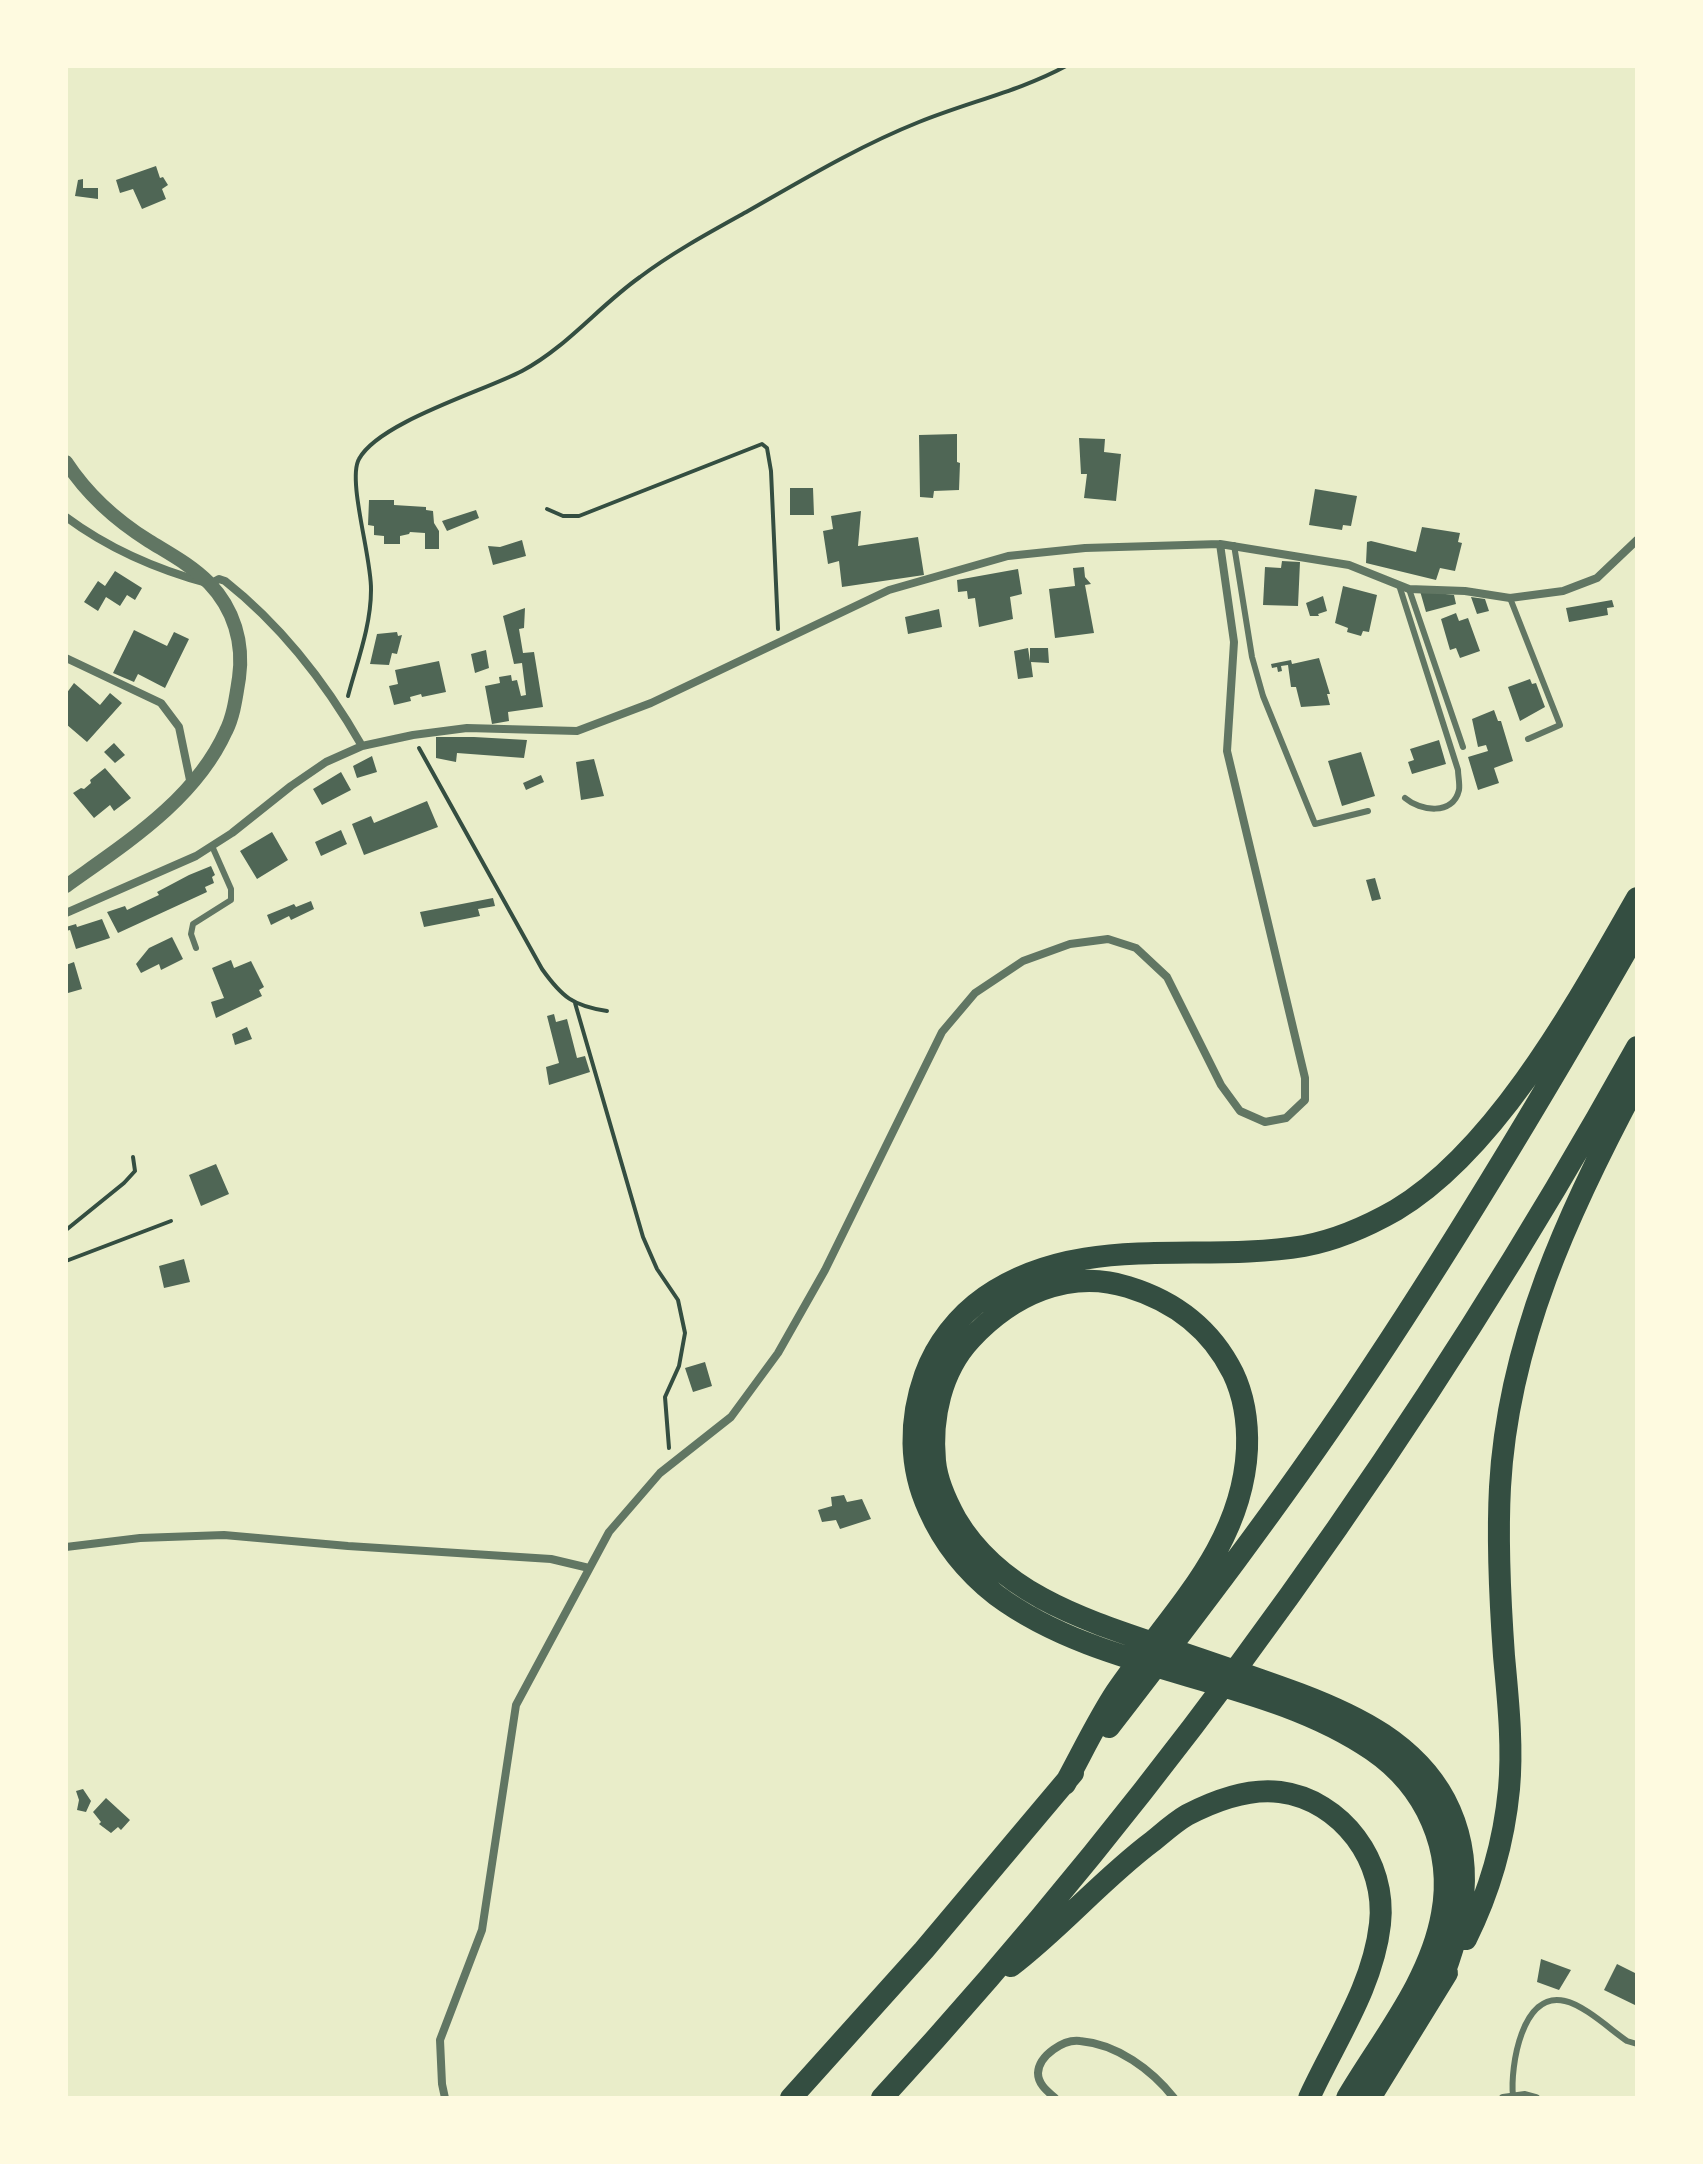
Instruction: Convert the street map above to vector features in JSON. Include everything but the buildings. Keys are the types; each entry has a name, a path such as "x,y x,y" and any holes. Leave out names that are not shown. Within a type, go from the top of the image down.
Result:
{"highway":[{"path":"1347,2098 1419,1980 1435,1942 1443,1912 1446,1877 1439,1837 1426,1807 1405,1777 1373,1751 1332,1727 1280,1706 1070,1635 1033,1618 997,1595 966,1568 940,1535 924,1499 916,1470 913,1438 916,1407 934,1354 951,1328 972,1306 999,1287 1029,1272 1064,1261 1106,1255 1220,1253 1307,1245 1350,1233 1397,1209 1435,1182 1470,1148 1503,1107 1585,989 1637,898"},
{"path":"791,2098 924,1950 1065,1784 1122,1698 1356,1391 1478,1204 1637,932"},
{"path":"882,2098 979,1991 1067,1885 1270,1621 1455,1350 1637,1047"},
{"path":"1370,2098 1468,1935 1485,1894 1500,1838 1509,1790 1510,1738 1498,1536 1506,1431 1521,1353 1552,1258 1637,1083"},
{"path":"1194,1604 1240,1500 1246,1469 1246,1414 1241,1390 1225,1356 1206,1333 1181,1311 1150,1294 1115,1283 1085,1281 1053,1285 1022,1297 994,1316 966,1343 948,1373 937,1406 933,1437 936,1472 947,1504 963,1531 984,1556 1009,1578 1061,1609 1338,1708 1408,1752 1442,1794 1460,1837 1464,1869 1461,1923 1439,1986"},
{"path":"979,1991 1040,1944 1135,1854 1184,1817 1216,1801 1248,1793 1278,1791 1303,1797 1329,1810 1351,1830 1368,1856 1379,1889 1381,1922 1362,1992 1309,2098"}],"street":[{"path":"66,462 95,499 210,584 226,605 238,633 240,669 227,729 210,761 191,786 137,835 66,886"},
{"path":"66,517 98,541 176,575 210,584 219,579 225,581 270,620 344,714 362,746"},
{"path":"66,913 170,868 212,846 326,762 362,746 467,728 577,731 651,703 889,590 1008,556 1085,548 1234,545 1349,565 1409,589 1465,591 1510,598 1563,591 1597,578 1637,540"},
{"path":"445,2098 440,2040 482,1930 516,1705 609,1532 660,1473 731,1417 778,1353 825,1270 942,1032 975,993 1023,961 1070,944 1108,939 1136,948 1167,977 1221,1085 1240,1111 1265,1122 1286,1118 1305,1100 1305,1078 1227,751 1234,642 1220,544"},
{"path":"66,658 161,703 179,727 191,786"},
{"path":"66,1547 140,1538 224,1535 551,1559 589,1568"},
{"path":"1055,2098 1042,2086 1038,2073 1043,2061 1055,2048 1076,2040 1130,2058 1164,2085 1174,2098"},
{"path":"1508,2097 1536,2098"}],"lane":[{"path":"1234,545 1252,657 1263,696 1315,824 1368,811"},
{"path":"1399,585 1458,770 1459,791 1451,802 1435,810 1416,808 1405,798"},
{"path":"1409,589 1463,747"},
{"path":"1510,598 1560,725 1528,739"},
{"path":"196,948 191,934 193,924 231,900 231,889 212,846"},
{"path":"1508,2097 1512,2066 1524,2029 1530,2016 1541,2005 1552,2000 1570,2002 1627,2041 1637,2044"}],"path":[{"path":"344,714 367,625 371,590 355,480 359,459 369,447 433,409 520,372 553,353 639,277 868,143 920,121 1041,79 1066,66"},
{"path":"547,509 563,516 579,516 762,444 767,448 771,471 778,644"},
{"path":"413,735 542,969 564,997 607,1011"},
{"path":"575,1003 643,1237 657,1269 678,1300 682,1315 685,1333 683,1351 665,1397 670,1447 660,1473"},
{"path":"66,1230 124,1183 135,1171 133,1157"},
{"path":"66,1261 171,1221"}]}
